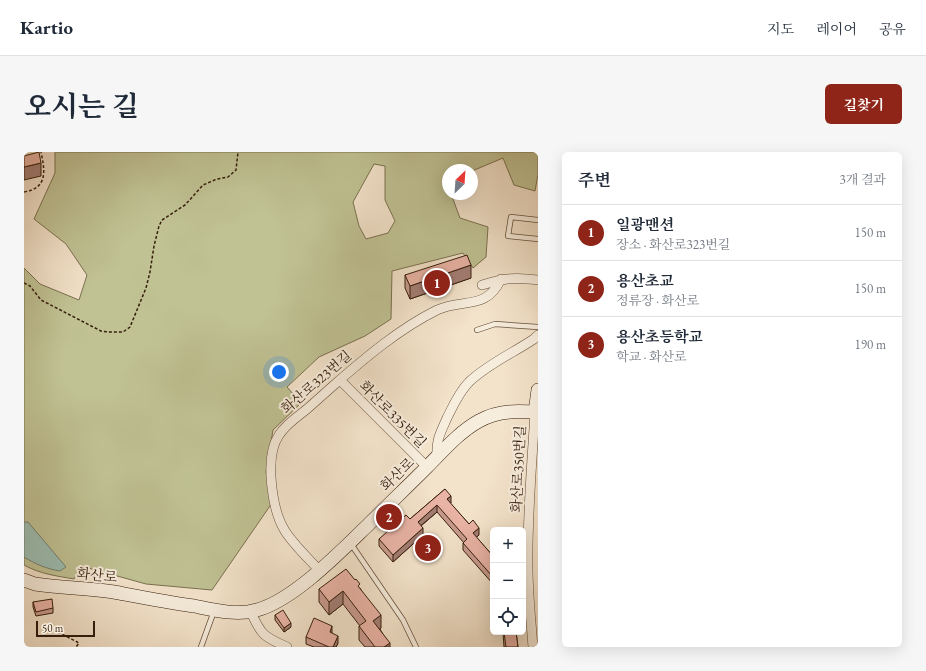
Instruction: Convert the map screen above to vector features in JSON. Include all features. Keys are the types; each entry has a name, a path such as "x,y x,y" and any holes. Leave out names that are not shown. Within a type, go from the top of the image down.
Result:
{"main road":[{"path":"537,412 538,390"},
{"name":"화산로","path":"24,580 47,586 113,592 214,610 251,612 274,604 287,596 319,570 350,543 437,457 470,427 483,419 497,414 510,412 537,412"}],"street":[{"path":"482,285 501,279 519,277 538,280"},
{"name":"화산로323번길","path":"319,570 286,533 279,520 272,485 272,457 275,441 283,429 388,341 424,317 438,310 453,304 477,302 493,292 501,279"},
{"path":"437,457 436,443 457,398 464,388 490,366 538,335"},
{"name":"화산로335번길","path":"340,380 427,467"},
{"name":"화산로350번길","path":"534,647 530,613 528,566 529,515 537,412"},
{"path":"251,612 261,632 268,638 287,647"}],"lane":[{"path":"538,220 511,217 508,236 538,239"},
{"path":"477,330 495,324 538,327"},
{"path":"350,543 403,620 416,647"},
{"path":"200,647 214,610"}],"path":[{"path":"24,192 38,187 42,181 45,173 41,152"},
{"path":"24,283 30,286 41,300 100,331 123,332 130,327 146,288 155,239 162,220 185,205 203,185 217,179 228,177 236,170 238,152"},
{"path":"58,632 80,643 76,647"}],"green space":[{"path":"55,152 538,152 538,174 535,191 514,185 503,158 478,168 478,164 442,164 442,200 453,200 460,218 488,227 486,257 473,268 463,253 392,271 391,319 365,336 319,357 287,387 301,403 273,430 266,472 272,503 212,590 146,584 81,566 74,579 42,573 24,565 24,268 40,284 79,300 87,275 66,244 34,219 55,173","holes":["374,164 385,166 385,200 395,221 388,233 366,239 359,226 353,202"]}],"water":[{"path":"24,522 28,522 66,567 60,571 55,570 41,566 24,557"}],"building":[{"path":"39,152 41,163 24,167 24,156"},
{"path":"467,255 471,265 410,286 405,275"},
{"path":"445,489 451,496 447,499 469,524 473,520 479,528 473,533 490,553 490,574 463,543 467,539 437,505 418,522 423,528 393,555 379,539 406,515 410,519"},
{"path":"346,569 360,584 358,586 381,615 373,621 390,643 384,647 375,647 359,626 366,621 343,591 329,602 319,589"},
{"path":"52,599 53,608 36,612 33,602"},
{"path":"283,610 291,623 284,628 275,615"},
{"path":"314,618 332,626 330,632 338,636 333,647 329,647 306,637"},
{"path":"504,635 516,635 518,647 506,647"}],"place":[{"name":"일광맨션","path":"437,283"},
{"name":"용산초교","path":"389,517"},
{"name":"용산초등학교","path":"428,548"}]}
